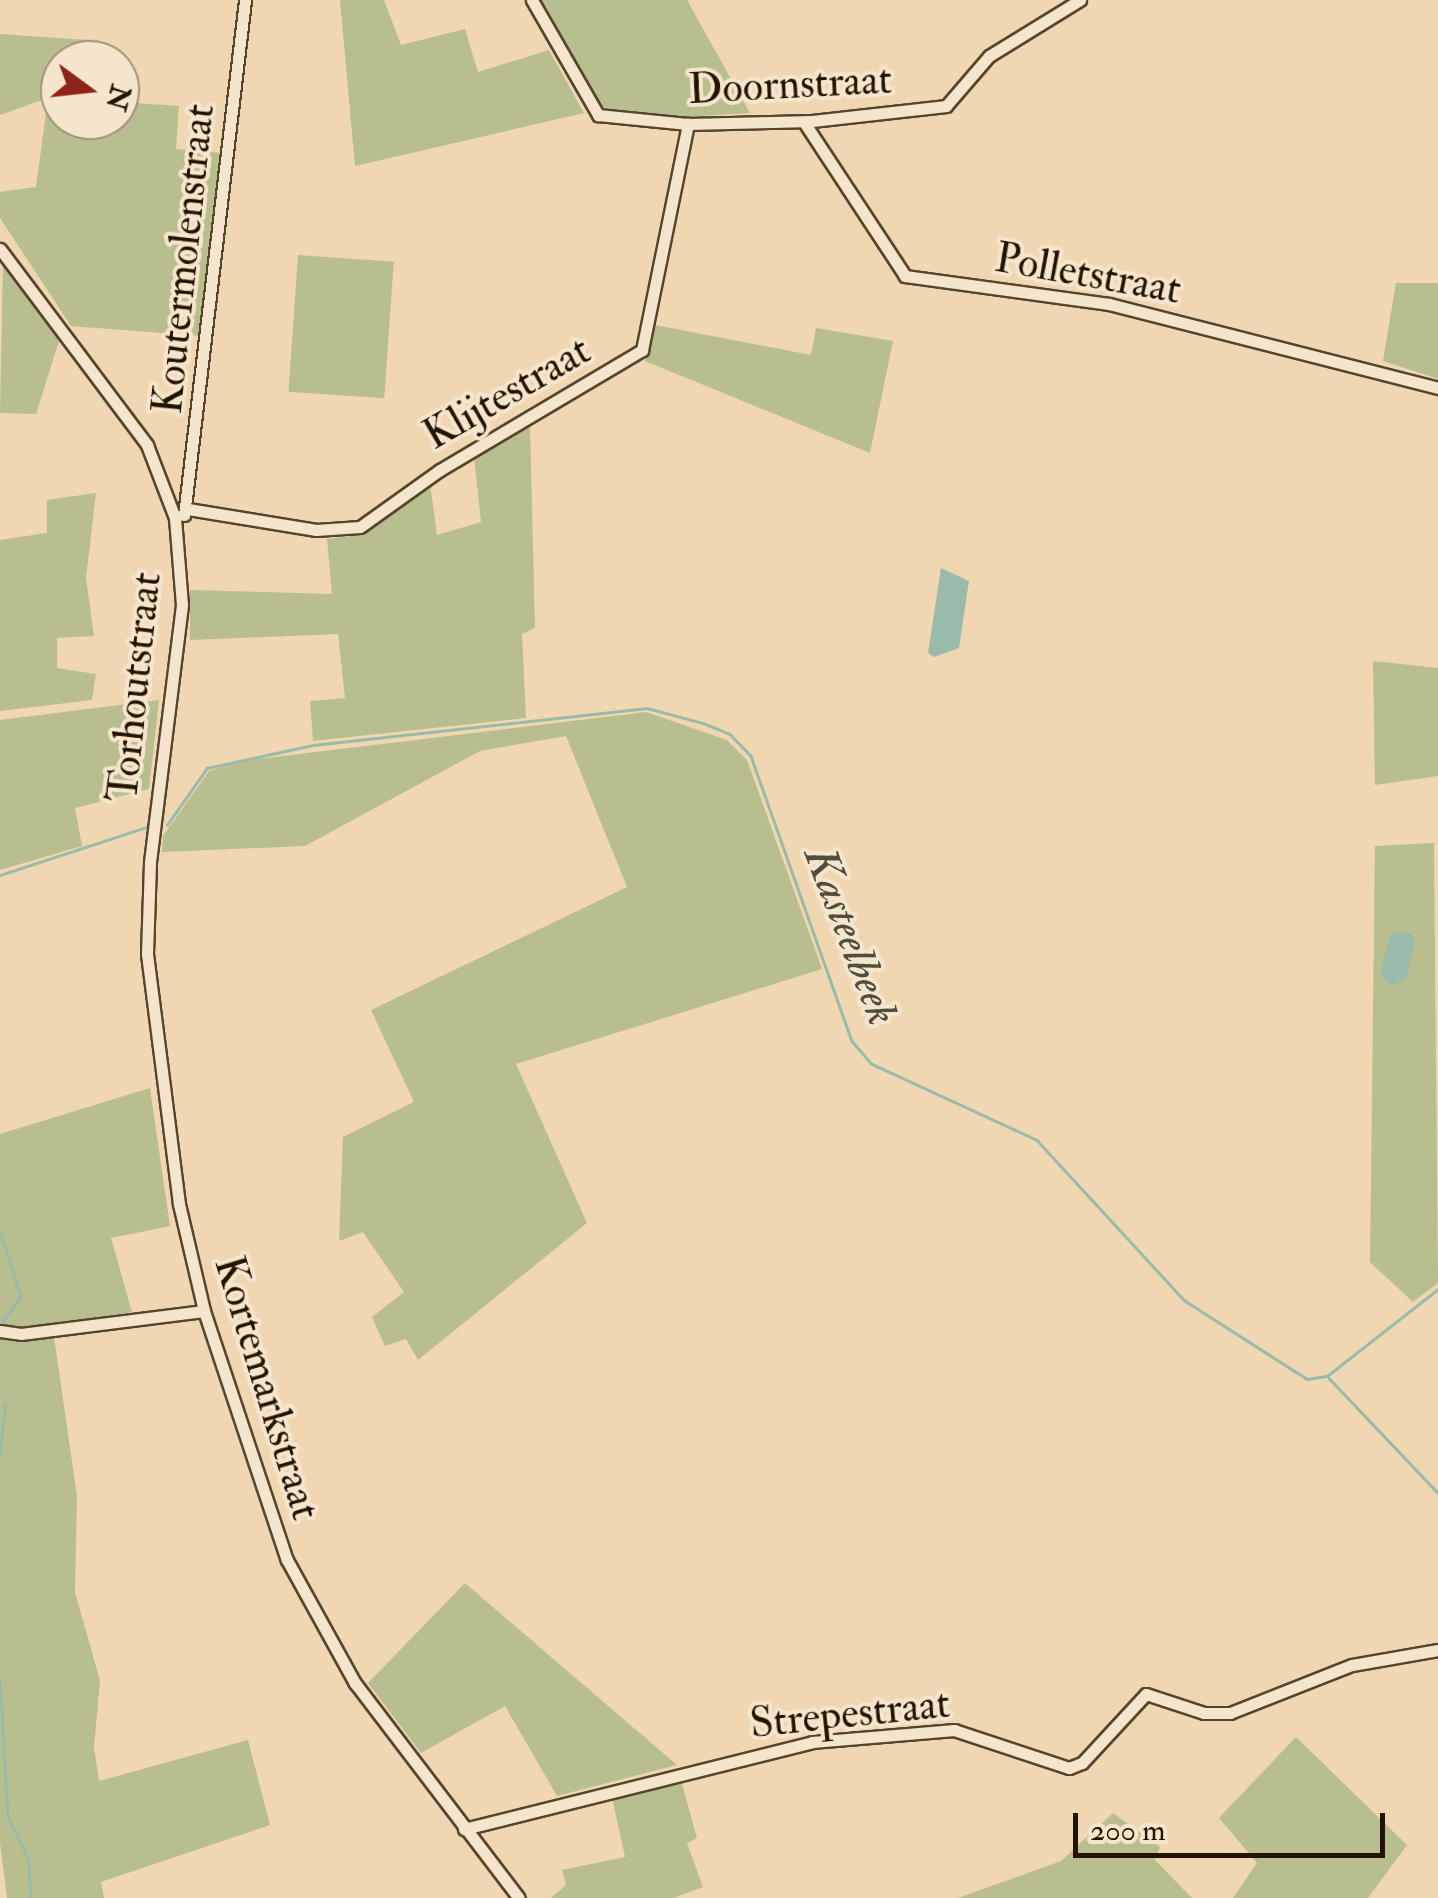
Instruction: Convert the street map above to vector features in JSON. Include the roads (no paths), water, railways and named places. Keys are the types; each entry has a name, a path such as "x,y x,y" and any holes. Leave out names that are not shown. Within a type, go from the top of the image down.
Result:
{"street":[{"name":"Koutermolenstraat","path":"188,509 244,0"},
{"name":"Doornstraat","path":"532,0 598,114 688,124 804,122 946,106 989,56 1080,0"},
{"name":"Polletstraat","path":"804,122 906,276 1109,304 1438,388"},
{"name":"Klijtestraat","path":"188,509 316,530 360,528 440,470 642,350 688,124"},
{"name":"Torhoutstraat","path":"0,249 147,445 176,518 182,605 154,828"},
{"path":"176,518 188,509"},
{"name":"Kortemarkstraat","path":"154,828 147,954 179,1204 204,1311 287,1560 354,1683 519,1898"},
{"path":"0,1331 204,1311"},
{"name":"Strepestraat","path":"464,1829 812,1742 954,1730 1069,1768 1082,1763 1146,1694 1204,1713 1230,1712 1352,1664 1438,1650"}],"waterway":[{"name":"Kasteelbeek","path":"167,825 207,768 313,745 647,708 703,723 730,734 751,756 852,1041 872,1064 1037,1140 1184,1300 1307,1379 1327,1376 1438,1289"},
{"name":"Kasteelbeek","path":"0,875 147,827"},
{"path":"0,1230 21,1297 3,1322"},
{"path":"1329,1378 1438,1493"},
{"path":"0,1453 5,1404"},
{"path":"0,1677 8,1817 29,1860 31,1898"}]}
